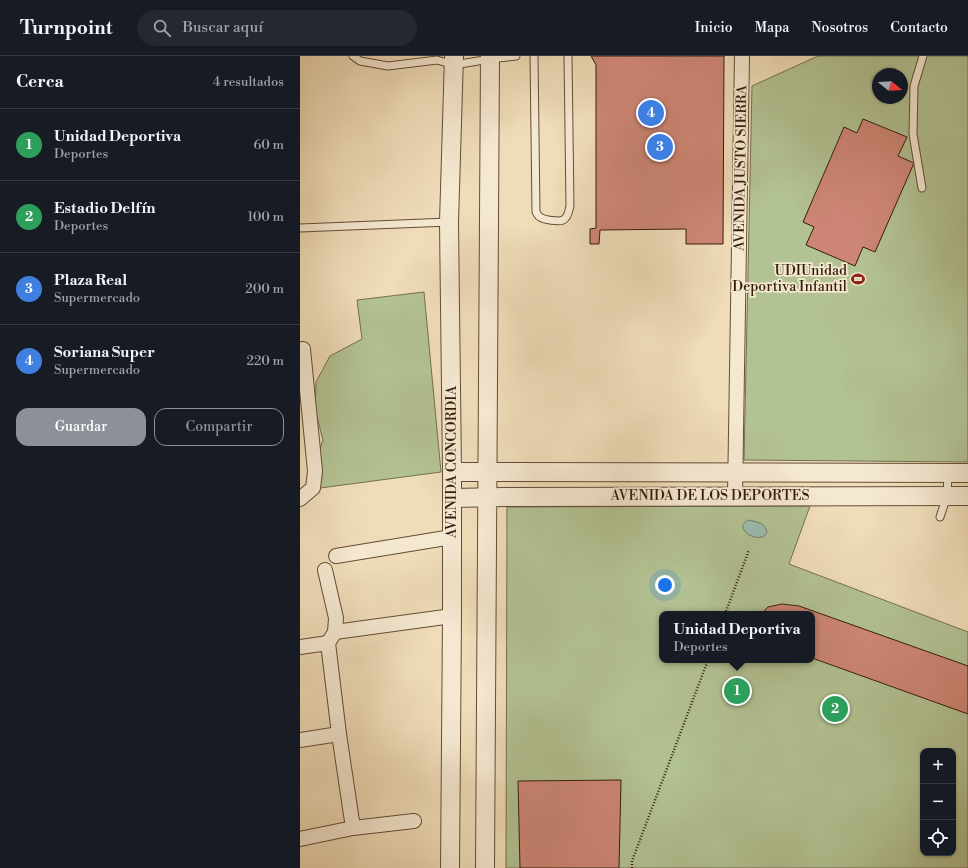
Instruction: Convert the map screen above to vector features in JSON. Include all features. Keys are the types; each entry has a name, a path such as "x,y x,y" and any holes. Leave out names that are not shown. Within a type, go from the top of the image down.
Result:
{"street":[{"name":"AVENIDA JUSTO SIERRA","path":"735,496 742,56"},
{"path":"485,868 490,57"},
{"name":"AVENIDA CONCORDIA","path":"447,59 452,472 450,868"},
{"path":"300,499 313,488 315,471 303,349"},
{"name":"AVENIDA DE LOS DEPORTES","path":"452,472 968,473"},
{"name":"AVENIDA DE LOS DEPORTES","path":"452,498 968,496"},
{"path":"336,556 452,537"},
{"path":"325,570 336,618 331,637 339,734 353,828"},
{"path":"300,647 331,637 452,616"},
{"path":"300,740 339,734"},
{"path":"300,839 353,828 414,821"}],"lane":[{"path":"353,56 360,61 388,66 447,59 516,56"},
{"path":"534,56 536,212 542,219 558,221 567,217 570,206 568,56"},
{"path":"922,188 913,134 914,86 923,56"},
{"path":"300,228 449,222"},
{"path":"940,518 947,496 948,473"}],"path":[{"path":"726,611 749,550"},
{"path":"632,868 632,861 707,663"}],"green space":[{"name":"UDIUnidad Deportiva Infantil","path":"818,56 968,56 968,462 744,460 752,86"},
{"path":"424,292 441,472 320,488 317,457 323,440 315,409 316,382 330,356 362,339 357,300"},
{"path":"810,506 789,564 968,632 968,868 506,868 507,507"}],"water":[{"path":"749,520 763,525 767,533 758,537 748,534 744,531 743,527 744,523"}],"building":[{"path":"591,56 724,56 723,244 686,244 686,229 600,230 599,244 590,244 590,229 596,228 596,65"},
{"path":"863,119 907,137 898,156 914,163 875,252 863,247 855,266 806,245 814,227 803,222 844,127 857,133"},
{"path":"782,604 799,606 813,611 764,611 768,607"},
{"path":"815,612 968,666 968,714 815,659"},
{"path":"621,780 619,868 520,868 518,781"}],"place":[{"name":"Soriana Super","path":"651,113"},
{"name":"Plaza Real","path":"660,147"},
{"name":"UDIUnidad Deportiva Infantil","path":"858,279"},
{"name":"Unidad Deportiva","path":"737,691"},
{"name":"Estadio Delfín","path":"835,709"}]}
